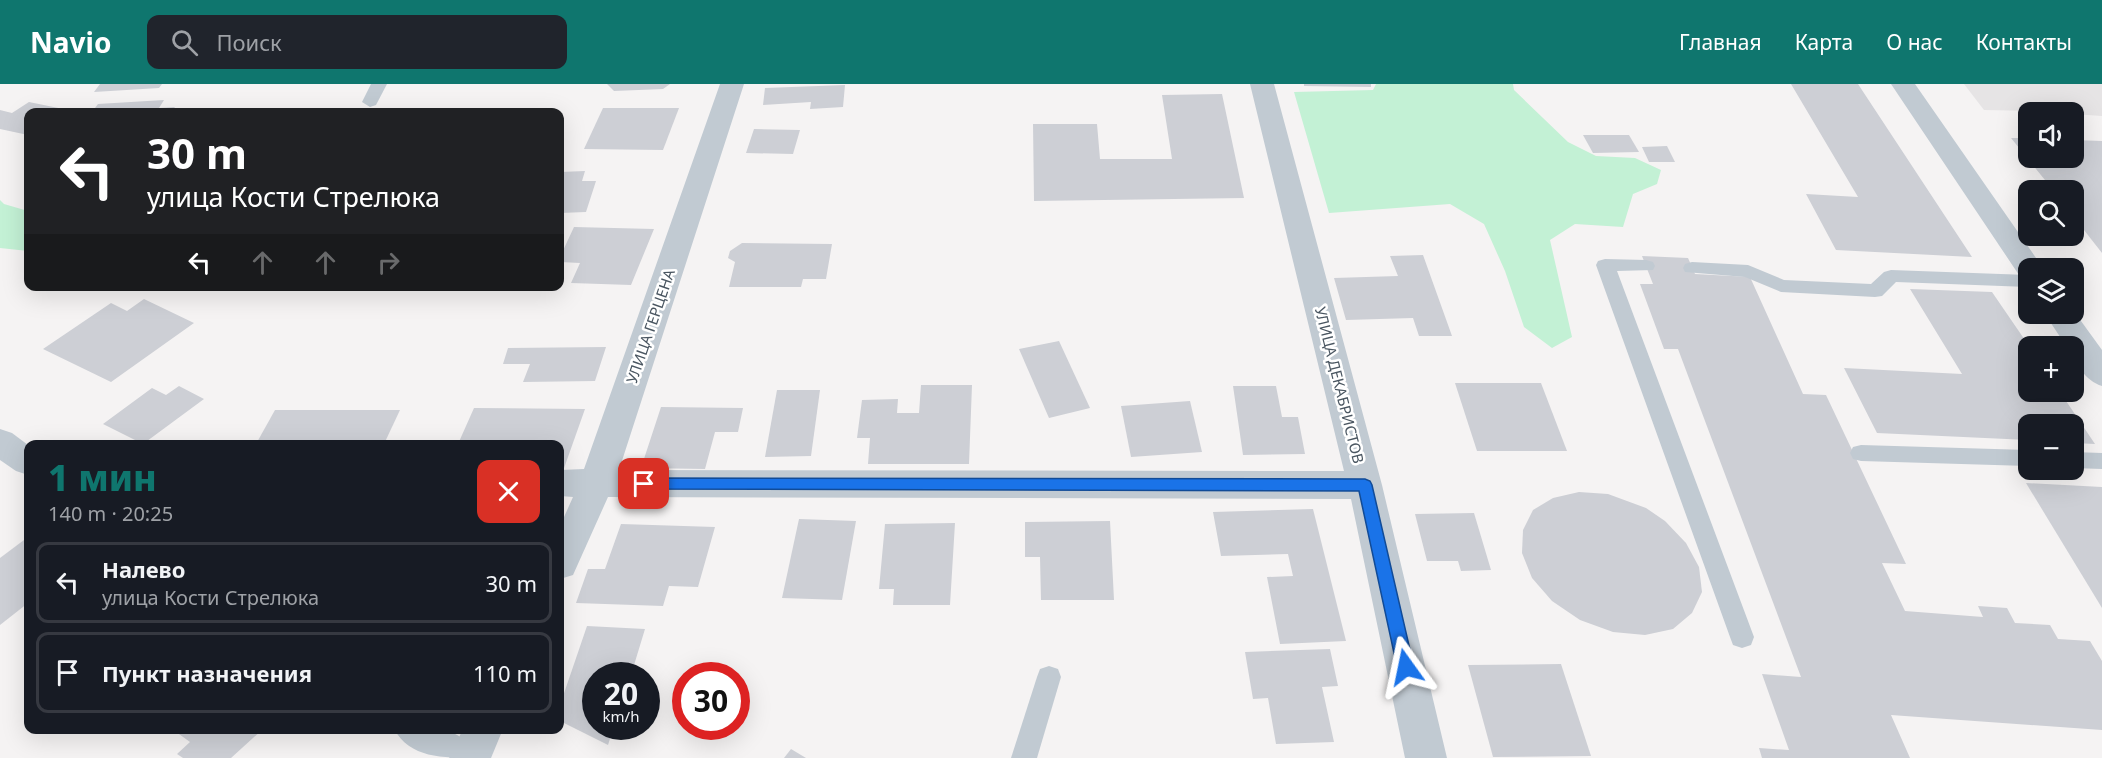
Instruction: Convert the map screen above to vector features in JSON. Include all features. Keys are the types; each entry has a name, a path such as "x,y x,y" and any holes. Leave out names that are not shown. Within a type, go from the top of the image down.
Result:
{"street":[{"name":"УЛИЦА ГЕРЦЕНА","path":"564,555 597,483 732,84"},
{"name":"УЛИЦА ДЕКАБРИСТОВ","path":"1262,84 1365,485 1426,758"},
{"path":"1902,84 2023,258"},
{"path":"2068,324 2102,374"},
{"path":"0,442 24,459"},
{"path":"564,483 1365,485"},
{"path":"421,734 456,758"},
{"path":"470,758 481,734"}],"lane":[{"path":"370,102 379,84"},
{"path":"1646,266 1605,265 1742,637"},
{"path":"1692,268 1748,271 1781,286 1875,291 1891,276 2018,281"},
{"path":"1862,453 2018,458"},
{"path":"2084,460 2102,461"},
{"path":"1024,758 1049,677"}],"shaded area":[{"path":"1964,84 2102,84 2102,116 2084,115 2084,102 2018,102 2018,111 1984,110"}],"green space":[{"path":"1376,84 1513,84 1514,90 1568,142 1596,156 1635,158 1661,170 1657,184 1633,194 1623,227 1575,224 1550,240 1572,337 1552,348 1524,327 1505,271 1484,224 1450,204 1329,213 1294,92 1373,90"},
{"path":"0,200 4,204 24,210 24,251 0,248"}],"building":[{"path":"100,84 162,84 159,88 94,92"},
{"path":"607,84 670,84 663,89 614,91"},
{"path":"1304,84 1371,84 1371,87 1304,86"},
{"path":"1791,84 1858,84 1972,257 1836,250 1806,194 1858,197"},
{"path":"845,85 843,107 810,109 811,102 763,105 765,88"},
{"path":"1222,94 1244,198 1034,201 1033,124 1097,124 1100,159 1172,159 1162,95"},
{"path":"164,100 159,108 95,108 98,104"},
{"path":"29,102 58,108 24,108 24,134 0,129 0,110 12,113"},
{"path":"603,108 679,108 663,150 584,149"},
{"path":"754,129 800,130 793,154 746,153"},
{"path":"1583,135 1629,135 1639,152 1593,153"},
{"path":"2011,138 2018,138 2018,147"},
{"path":"2084,140 2102,141 2102,253 2084,230 2084,180 2045,180 2035,168 2084,168"},
{"path":"1667,146 1675,162 1649,162 1642,147"},
{"path":"585,171 582,181 596,181 586,212 564,213 564,172"},
{"path":"574,227 654,229 631,285 571,283 580,263 564,262 564,248"},
{"path":"742,243 832,244 826,279 803,279 801,287 729,287 735,262 728,258 730,251"},
{"path":"1423,255 1452,336 1419,336 1413,318 1346,320 1334,278 1398,276 1390,256"},
{"path":"1642,256 1688,258 1695,274 1750,277 1803,394 1826,395 1906,564 1882,563 1905,611 1983,617 1978,606 2007,608 2015,623 2050,625 2058,639 2090,641 2102,661 2102,730 1891,715 1910,758 1762,758 1759,748 1789,750 1762,674 1801,677 1678,349 1664,349 1640,284 1653,284"},
{"path":"1910,289 1992,292 2022,336 2018,336 2018,402 2067,402 2075,414 2018,414 2018,440 1877,433 1844,368 1962,374"},
{"path":"144,299 194,323 111,382 43,349 111,303 127,311"},
{"path":"1059,341 1090,408 1049,418 1019,349"},
{"path":"606,347 595,381 523,382 530,364 503,364 508,348"},
{"path":"1455,383 1541,383 1567,451 1477,451"},
{"path":"921,385 972,385 969,464 868,464 870,438 857,438 862,400 898,399 897,413 919,413"},
{"path":"179,386 204,399 148,440 135,440 103,424 152,388 166,395"},
{"path":"1233,386 1276,386 1282,417 1298,417 1305,454 1243,455"},
{"path":"777,390 820,390 811,456 765,457"},
{"path":"1190,401 1202,452 1131,457 1121,406"},
{"path":"661,407 743,408 738,432 715,432 705,469 641,468"},
{"path":"474,408 585,409 564,468 564,440 460,440"},
{"path":"275,410 400,410 386,440 258,440"},
{"path":"2084,428 2095,444 2084,444"},
{"path":"2026,483 2102,487 2102,608"},
{"path":"1579,492 1608,494 1646,508 1665,521 1686,543 1699,567 1702,592 1692,613 1673,629 1645,635 1613,632 1580,620 1552,601 1532,578 1522,553 1523,530 1533,510 1553,498"},
{"path":"1313,509 1346,641 1280,644 1267,577 1293,576 1288,554 1221,556 1213,512"},
{"path":"1474,513 1491,570 1461,571 1458,561 1427,561 1415,514"},
{"path":"799,519 856,521 842,600 782,598"},
{"path":"1110,521 1114,600 1041,600 1040,557 1025,557 1025,522"},
{"path":"955,523 950,605 893,605 894,589 879,589 885,524"},
{"path":"621,524 715,527 698,587 669,586 663,606 576,603 588,569 605,569"},
{"path":"24,540 24,606 0,625 0,558"},
{"path":"587,626 645,629 635,662 582,662 582,732 564,723 564,693"},
{"path":"1330,649 1338,686 1322,687 1334,742 1276,744 1268,698 1253,699 1245,652"},
{"path":"1561,664 1591,756 1493,757 1468,665"},
{"path":"179,734 257,734 231,758 183,758 177,754 190,742"},
{"path":"598,740 610,740 608,745"},
{"path":"791,749 806,758 784,758"}],"route":[{"path":"644,484 1365,485 1406,667"}]}
